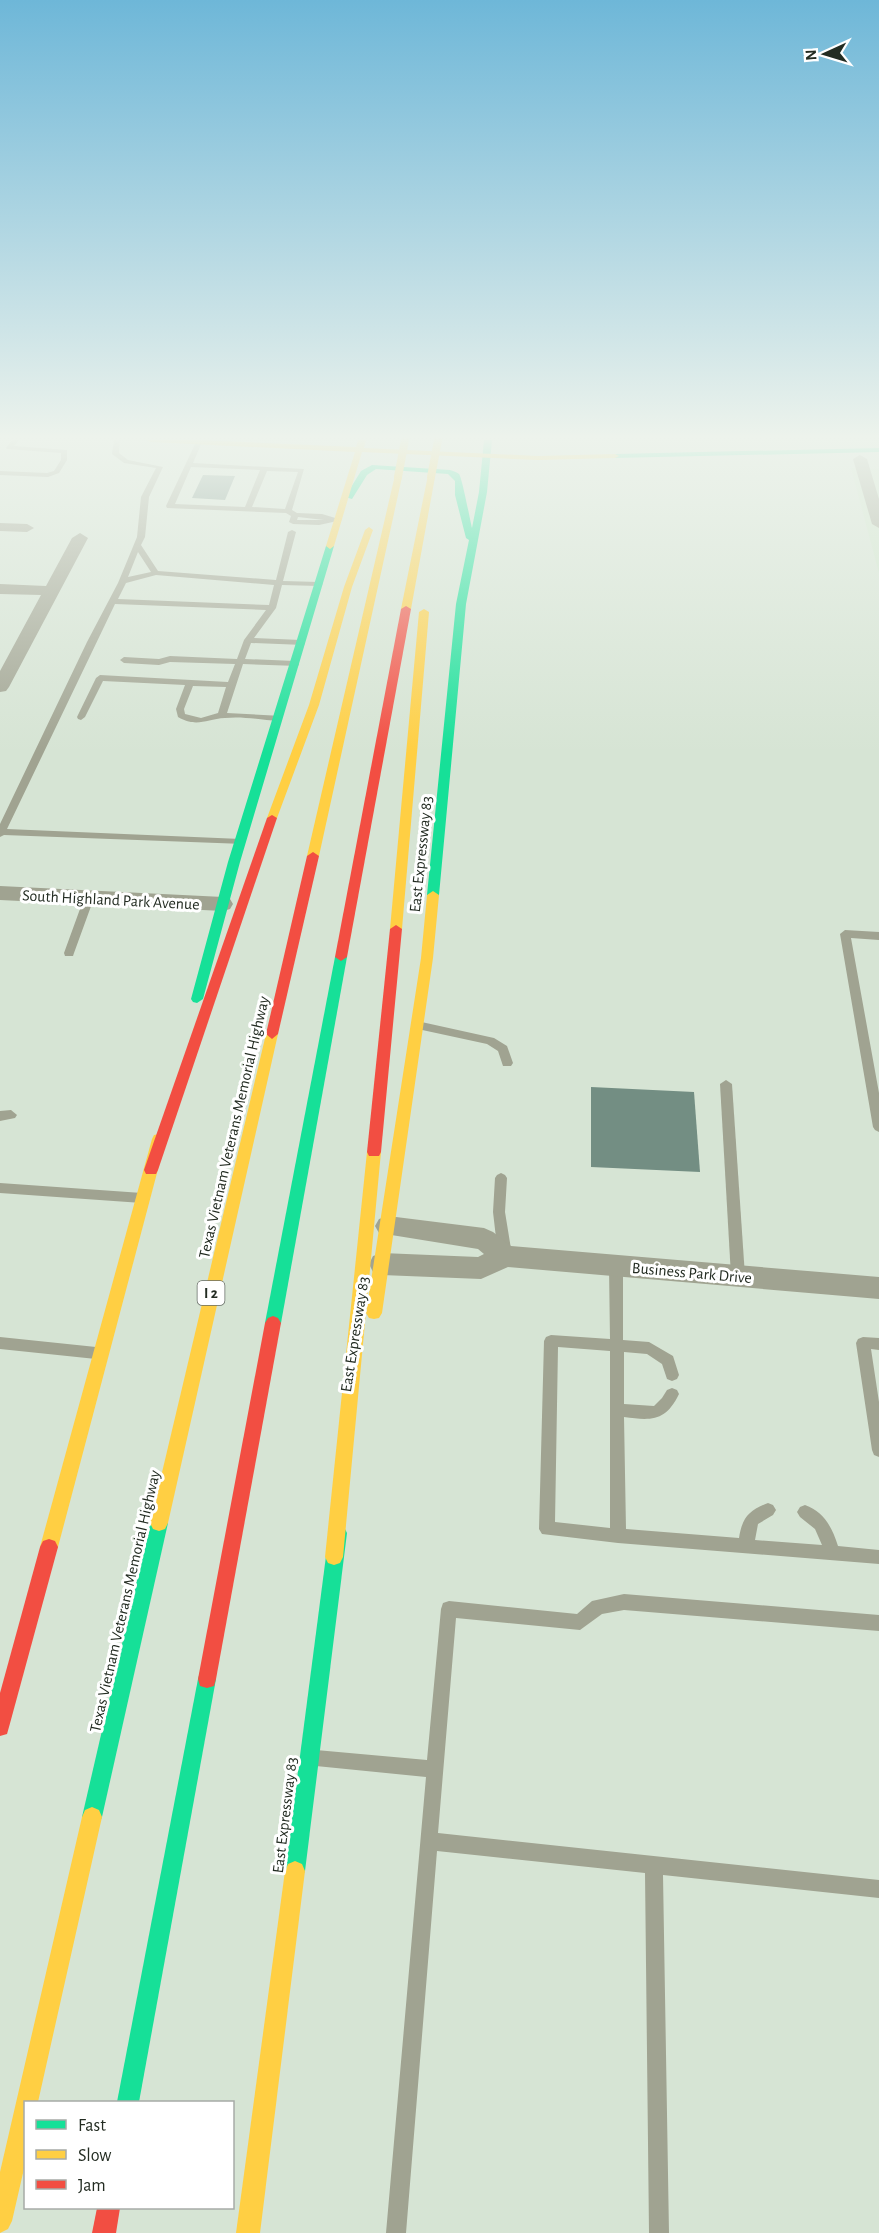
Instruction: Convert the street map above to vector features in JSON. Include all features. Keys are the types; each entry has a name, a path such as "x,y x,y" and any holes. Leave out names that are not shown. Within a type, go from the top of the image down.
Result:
{"main road":[{"path":"0,1727 6,1683 101,1353 223,904 319,584 328,544"},
{"path":"150,1170 245,892 314,705 348,587 364,544"},
{"name":"Texas Vietnam Veterans Memorial Highway","path":"27,2101 200,1340 355,677 383,544"},
{"path":"128,2101 419,544"},
{"path":"334,1557 403,867 426,587 426,544"},
{"name":"East Expressway 83","path":"248,2233 334,1557 388,1226 427,958 461,604 472,547"},
{"path":"0,2221 24,2118"},
{"path":"104,2233 109,2209"}],"street":[{"path":"0,687 8,659 52,591 77,544"},
{"path":"0,589 52,591"},
{"name":"South Highland Park Avenue","path":"0,893 223,904"},
{"path":"382,1264 481,1269 505,1256 484,1239 388,1226"},
{"name":"Business Park Drive","path":"505,1256 879,1288"}],"lane":[{"path":"222,715 248,640 272,608 289,544"},
{"path":"138,546 156,573"},
{"path":"138,546 0,833 241,842"},
{"path":"123,581 156,573 319,584"},
{"path":"112,601 272,608"},
{"path":"248,640 301,643"},
{"path":"124,660 159,662 170,659 295,664"},
{"path":"81,717 100,678 231,685"},
{"path":"190,683 180,709 181,715 187,719 210,721 222,715 279,717"},
{"path":"69,953 89,897"},
{"path":"879,936 845,934 879,1127"},
{"path":"417,1025 490,1041 502,1050 507,1063"},
{"path":"726,1084 738,1276"},
{"path":"501,1178 499,1212 505,1256"},
{"path":"0,1188 143,1198"},
{"path":"616,1266 618,1536"},
{"path":"672,1375 668,1360 659,1352 649,1348 551,1341 547,1529 879,1557"},
{"path":"0,1343 101,1353"},
{"path":"879,1344 863,1343 879,1450"},
{"path":"617,1410 652,1413 661,1411 668,1404 672,1394"},
{"path":"746,1546 751,1521 757,1513 768,1510"},
{"path":"806,1512 815,1517 824,1527 832,1553"},
{"path":"396,2233 449,1609 580,1622 598,1607 624,1602 879,1623"},
{"path":"308,1757 435,1769"},
{"path":"428,1841 879,1889"},
{"path":"654,1865 659,2233"}],"shaded area":[{"path":"871,544 879,544 879,573"}],"building":[{"path":"591,1087 694,1092 700,1172 591,1167"}],"traffic: fast":[{"path":"433,895 461,604 473,544"},
{"path":"197,999 234,862 330,546"},
{"path":"273,1323 341,957"},
{"path":"92,1817 159,1523"},
{"path":"295,1871 338,1533"},
{"path":"128,2101 207,1679"}],"traffic: slow":[{"path":"272,818 314,705 348,587 364,544"},
{"path":"313,856 383,544"},
{"path":"406,609 418,544"},
{"path":"396,929 424,612"},
{"path":"374,1313 427,958 433,895"},
{"path":"159,1523 272,1034"},
{"path":"49,1547 159,1139"},
{"path":"334,1557 374,1152"},
{"path":"27,2101 92,1817"},
{"path":"248,2233 295,1871"},
{"path":"0,2221 24,2118"}],"traffic: jam":[{"path":"341,957 406,609"},
{"path":"151,1170 272,818"},
{"path":"272,1034 313,856"},
{"path":"374,1152 396,929"},
{"path":"207,1679 273,1323"},
{"path":"0,1727 49,1547"},
{"path":"104,2233 109,2209"}]}
